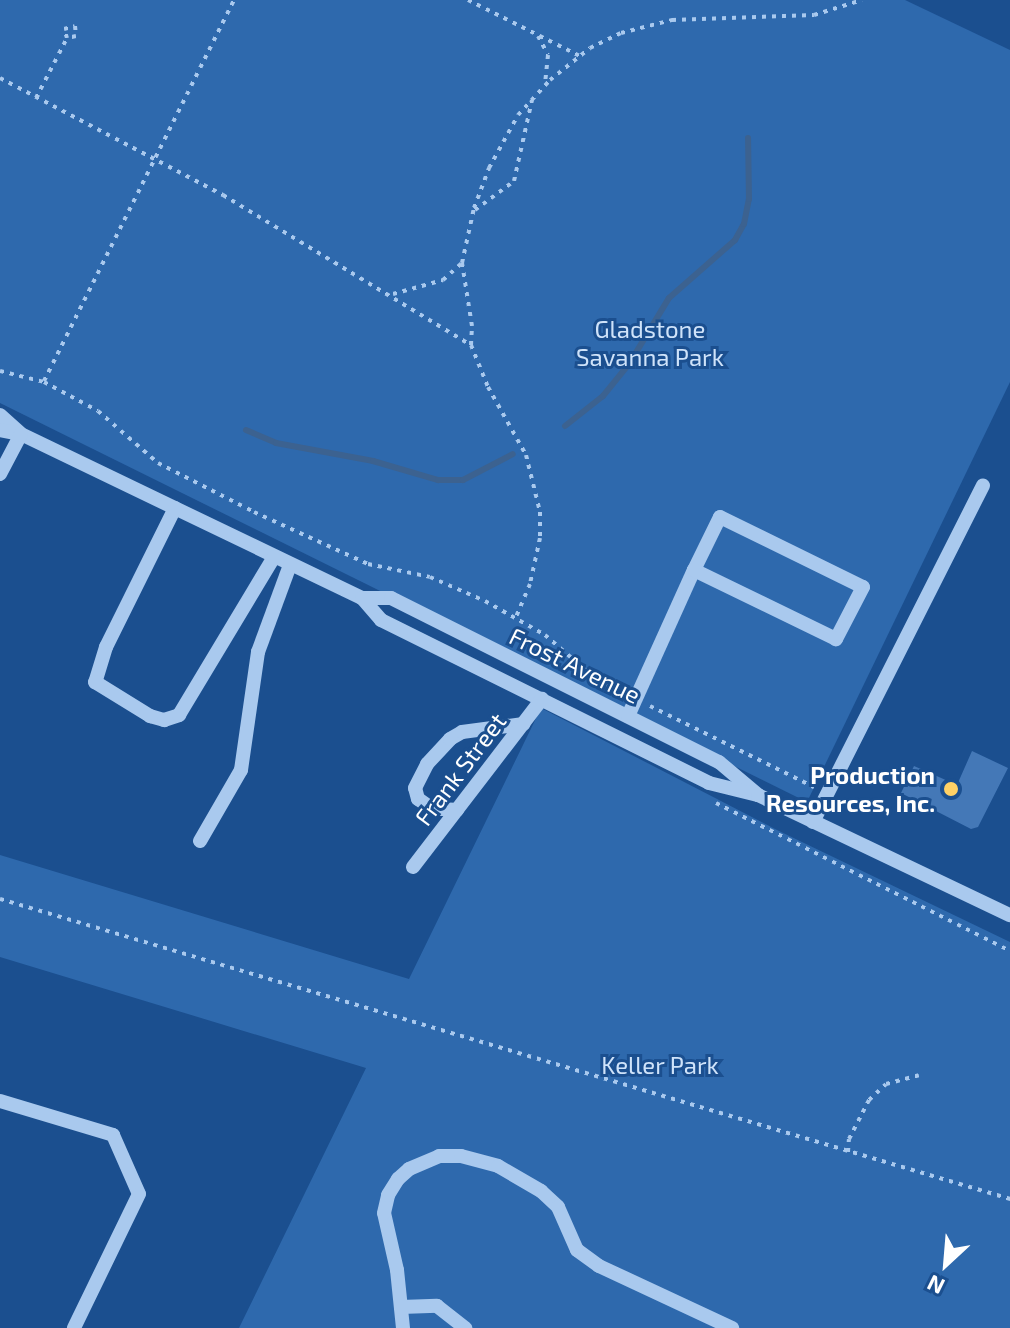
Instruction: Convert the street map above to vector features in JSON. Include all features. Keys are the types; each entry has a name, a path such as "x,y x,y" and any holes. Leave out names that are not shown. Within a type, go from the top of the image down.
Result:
{"street":[{"name":"Frost Avenue","path":"0,415 21,434"},
{"name":"Frost Avenue","path":"0,430 21,434 362,598 381,620 709,783 758,795 1010,915"},
{"path":"0,474 21,434"},
{"path":"813,822 983,485"},
{"path":"175,508 106,647 95,682 150,716 164,720 179,715 274,557"},
{"path":"628,716 694,570 720,517 863,587 836,639 694,570"},
{"path":"200,841 241,770 258,652 290,565"},
{"name":"Frost Avenue","path":"362,598 391,598 719,762 758,795"},
{"name":"Frank Street","path":"413,867 542,699"},
{"path":"457,810 431,808 418,799 415,788 433,756 462,732 523,724"},
{"path":"0,1101 113,1135 139,1194 74,1328"},
{"path":"403,1328 384,1213 388,1195 409,1169 439,1156 461,1156 498,1166 541,1191 558,1207 577,1250 599,1266 732,1328"},
{"path":"401,1307 437,1306 465,1328"}],"path":[{"path":"44,382 234,0"},
{"path":"468,0 580,56"},
{"path":"515,618 530,584 540,538 538,499 526,455 488,387 471,345 472,326 462,263 473,211 489,168 518,115 544,86 580,56 621,33 672,20 814,15 862,0"},
{"path":"537,34 548,55 544,86"},
{"path":"36,98 67,38"},
{"path":"0,78 223,195 471,345"},
{"path":"473,211 514,181 532,100"},
{"path":"392,295 443,280 462,263"},
{"path":"0,371 44,382 98,411 158,463 254,512 368,564 430,577 515,618 545,635 596,679 827,793"},
{"path":"705,798 1010,951"},
{"path":"0,899 1010,1199"},
{"path":"848,1152 849,1139 869,1100 886,1084 919,1075"}],"green space":[{"name":"Gladstone Savanna Park","path":"0,0 905,0 1010,50 1010,382 807,802 0,403"},
{"name":"Keller Park","path":"541,708 777,830 1010,942 1010,1328 239,1328 366,1068 0,957 0,855 409,979"}],"building":[{"name":"Production Resources, Inc.","path":"972,751 1008,768 978,827 971,829 901,793 914,766 957,785"}],"waterway":[{"path":"565,426 603,396 629,364 669,298 735,240 744,224 749,199 748,138"},
{"path":"246,430 276,443 373,461 438,480 463,480 513,454"}],"place":[{"name":"Production Resources, Inc.","path":"951,789"}]}
